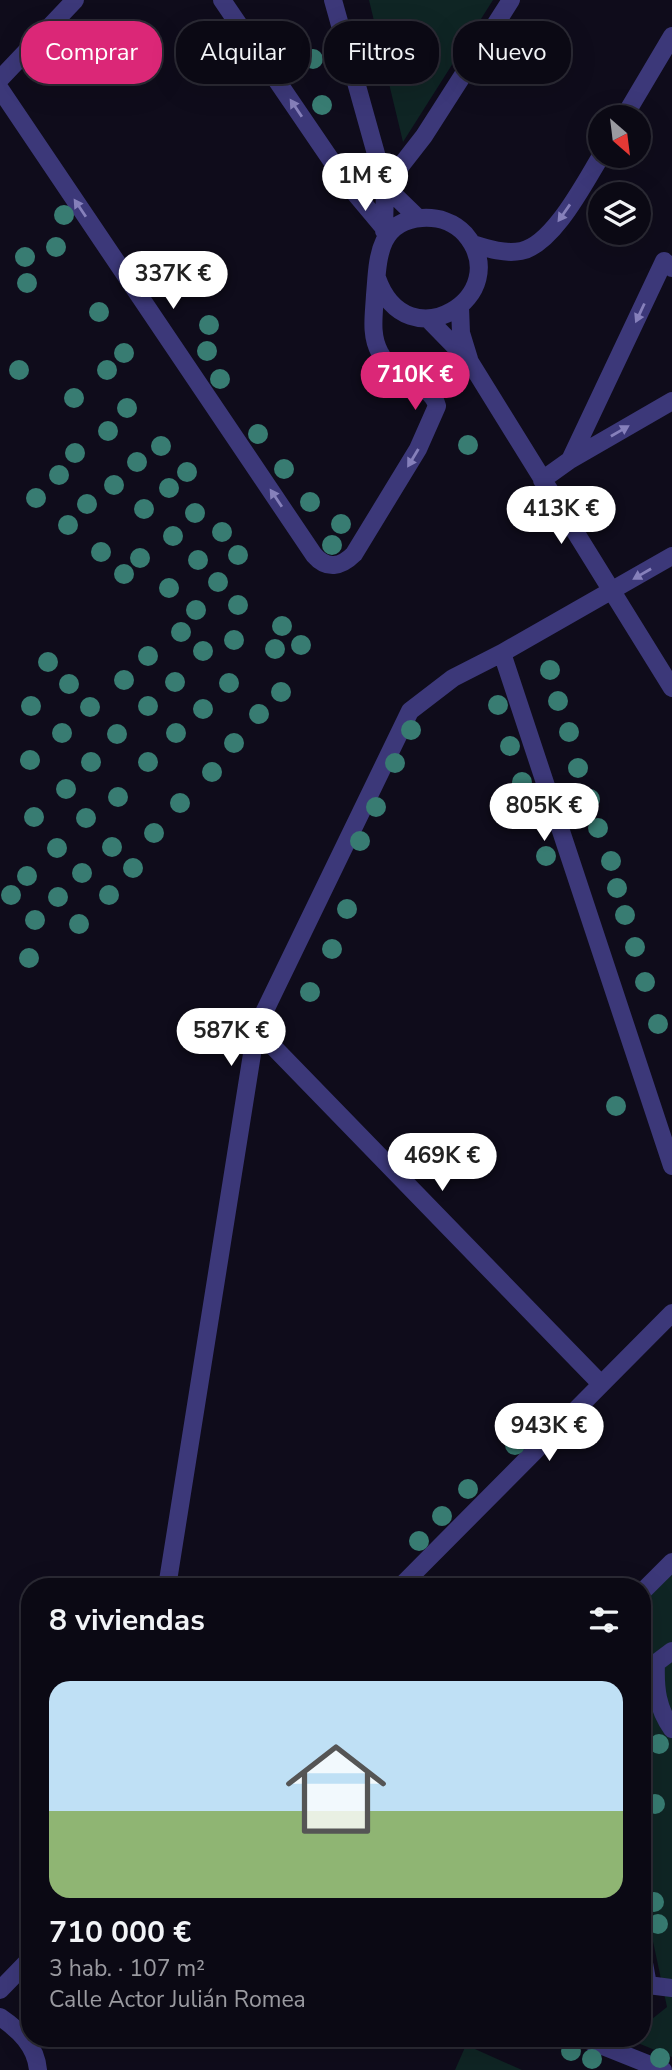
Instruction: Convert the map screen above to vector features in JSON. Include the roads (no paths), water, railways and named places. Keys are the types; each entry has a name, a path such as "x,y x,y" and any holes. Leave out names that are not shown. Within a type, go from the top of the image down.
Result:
{"street":[{"path":"0,79 75,0"},
{"path":"222,0 384,234"},
{"path":"0,89 314,555 319,561 333,566 341,565 354,554 418,449 437,405 432,393 402,377 388,366 379,352 373,328 379,252 384,234 384,186 333,0"},
{"path":"384,186 424,136 511,0"},
{"path":"631,105 672,36"},
{"path":"473,244 506,252 524,251 538,243 551,231 593,168"},
{"path":"384,186 418,218"},
{"path":"377,278 382,291 395,307 414,317 428,319 445,316 460,307 476,285 478,271 473,244 450,222 435,218 418,218 384,234"},
{"path":"570,460 664,261 672,268"},
{"path":"460,307 461,333 470,362"},
{"path":"428,319 470,362 672,688"},
{"path":"542,480 570,460 672,401"},
{"path":"168,1578 256,1029 410,711 453,678 672,556"},
{"path":"502,653 672,1166"},
{"path":"256,1029 601,1384"},
{"path":"410,1578 672,1313"},
{"path":"651,1583 672,1562"},
{"path":"651,1660 672,1651"},
{"path":"651,1673 654,1690 665,1719 672,1729"},
{"path":"0,1990 21,1968"},
{"path":"651,1988 672,1988"},
{"path":"0,2017 21,2033"},
{"path":"30,2047 37,2058 38,2070"},
{"path":"609,2047 663,2070"}]}
